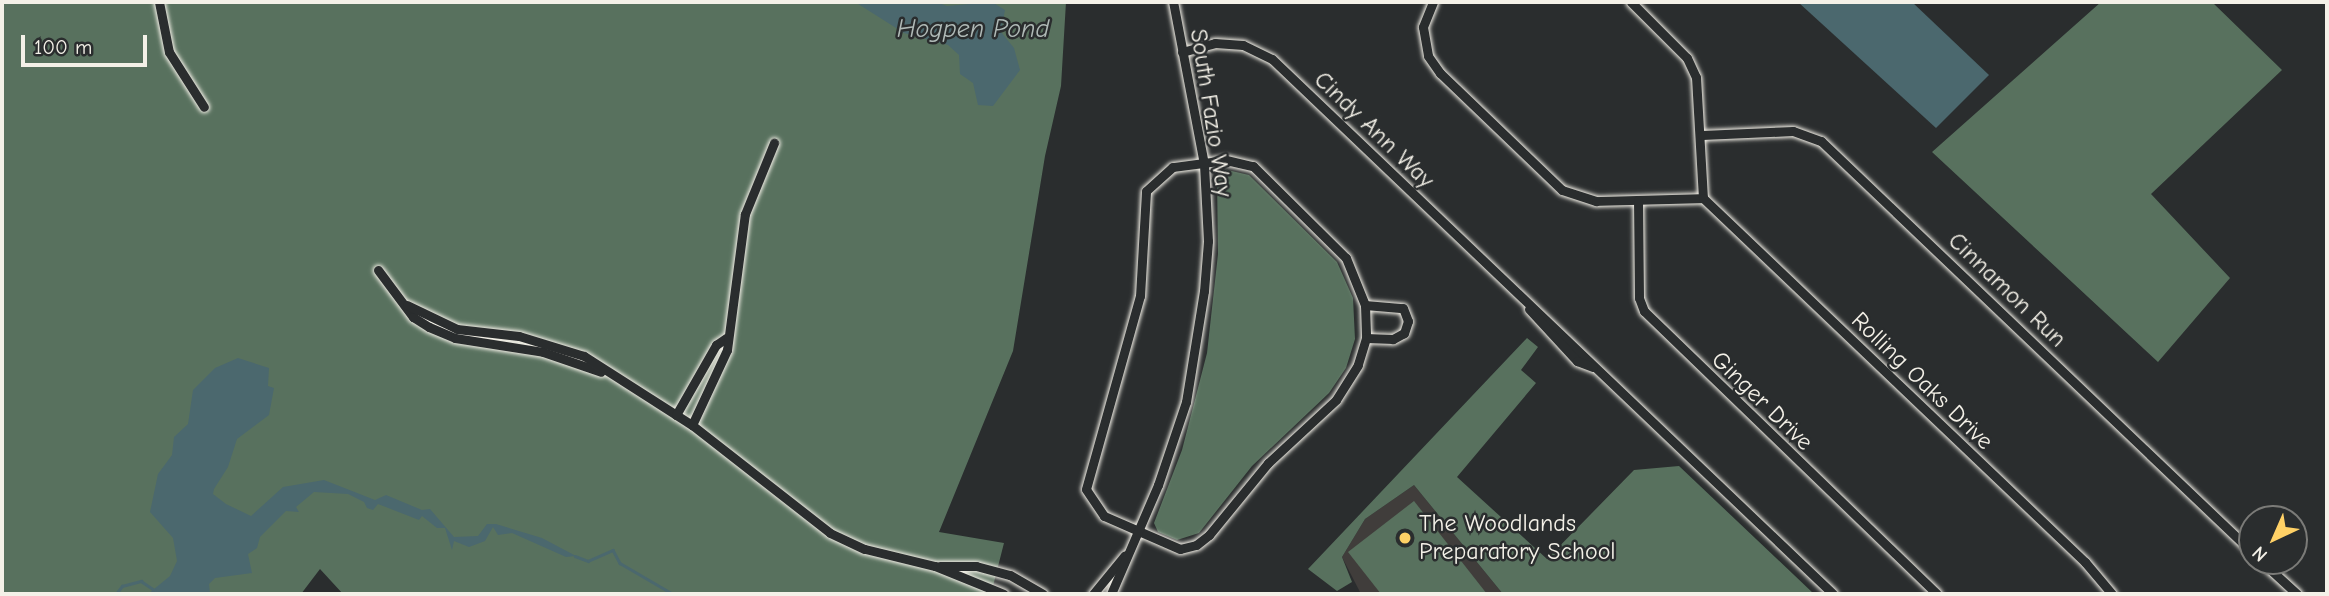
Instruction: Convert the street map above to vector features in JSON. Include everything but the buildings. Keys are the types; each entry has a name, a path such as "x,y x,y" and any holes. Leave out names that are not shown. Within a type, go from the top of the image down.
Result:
{"street":[{"path":"159,2 173,61 204,107"},
{"name":"South Fazio Way","path":"1111,594 1174,443 1197,350 1208,241 1203,164 1173,2"},
{"path":"1433,2 1423,27 1428,55 1550,180 1577,197 1638,200 1703,198 1700,92 1687,58 1631,2"},
{"name":"Cindy Ann Way","path":"1182,52 1215,43 1243,45 1272,59 1517,294 1550,336 1577,360 1593,368 1833,594"},
{"name":"Cinnamon Run","path":"1702,135 1793,131 1821,141 2238,539"},
{"path":"692,425 716,382 727,351 726,338 745,214 774,143"},
{"path":"1226,160 1254,166 1333,242 1351,268 1365,305 1366,338 1358,365 1336,400 1268,463 1196,545 1166,546 1104,516 1091,502 1086,489 1087,475 1140,296 1146,191 1173,167 1203,164 1226,160"},
{"name":"Rolling Oaks Drive","path":"1703,198 2085,562 2112,594"},
{"name":"Ginger Drive","path":"1638,200 1639,298 1644,312 1937,594"},
{"path":"378,270 407,305 457,329 545,342 584,356 606,373 692,425 830,533 865,549 934,566 1004,594"},
{"path":"1365,305 1403,308 1408,321 1404,333 1393,339 1366,338"},
{"path":"676,415 716,345 726,338"},
{"name":"South Fazio Way","path":"1093,594 1126,554"},
{"path":"934,566 976,566 1010,575 1043,594"},
{"path":"2276,575 2297,594"}],"shaded area":[{"name":"The Woodlands Preparatory School","path":"1414,485 1503,594 1361,594 1342,557 1365,519"}],"green space":[{"path":"2,2 1066,2 1061,86 1045,156 1013,351 939,532 1004,543 991,594 343,594 320,569 301,594 2,594"},
{"path":"2101,2 2212,2 2282,70 2151,194 2230,278 2158,362 1932,152"},
{"path":"1223,169 1249,175 1337,262 1353,298 1355,339 1346,368 1329,393 1252,466 1199,533 1177,540 1158,532 1154,523 1182,450 1207,353 1218,254 1217,177"},
{"path":"1527,338 1538,347 1521,370 1536,383 1457,477 1547,559 1634,470 1679,466 1814,594 1503,594 1414,485 1365,519 1342,557 1352,582 1337,591 1308,569"},
{"name":"The Woodlands Preparatory School","path":"1414,501 1487,594 1381,594 1348,552"}],"water":[{"name":"Hogpen Pond","path":"855,2 936,2 947,6 992,2 1005,10 1001,32 1014,48 1020,70 993,106 978,105 973,83 960,74 959,55 948,45 904,33"},
{"path":"1798,2 1912,2 1989,75 1936,128"},
{"path":"238,358 269,368 268,386 274,388 269,415 237,439 228,467 214,489 213,494 226,504 251,516 283,487 324,480 375,500 386,495 422,510 430,509 454,537 478,536 487,524 496,524 542,538 576,556 566,557 512,533 498,535 493,527 485,541 469,547 454,541 452,550 445,528 437,528 422,516 419,520 378,504 373,510 348,494 314,492 296,507 299,512 286,511 260,537 257,548 248,554 252,573 215,578 209,584 210,594 148,594 170,576 177,561 173,538 150,512 158,474 172,455 174,437 188,424 193,390 215,368"}],"waterway":[{"path":"575,556 588,561 613,550 620,563 673,594"},
{"path":"116,594 122,586 141,581 160,594"}],"place":[{"name":"The Woodlands Preparatory School","path":"1405,538"}]}
